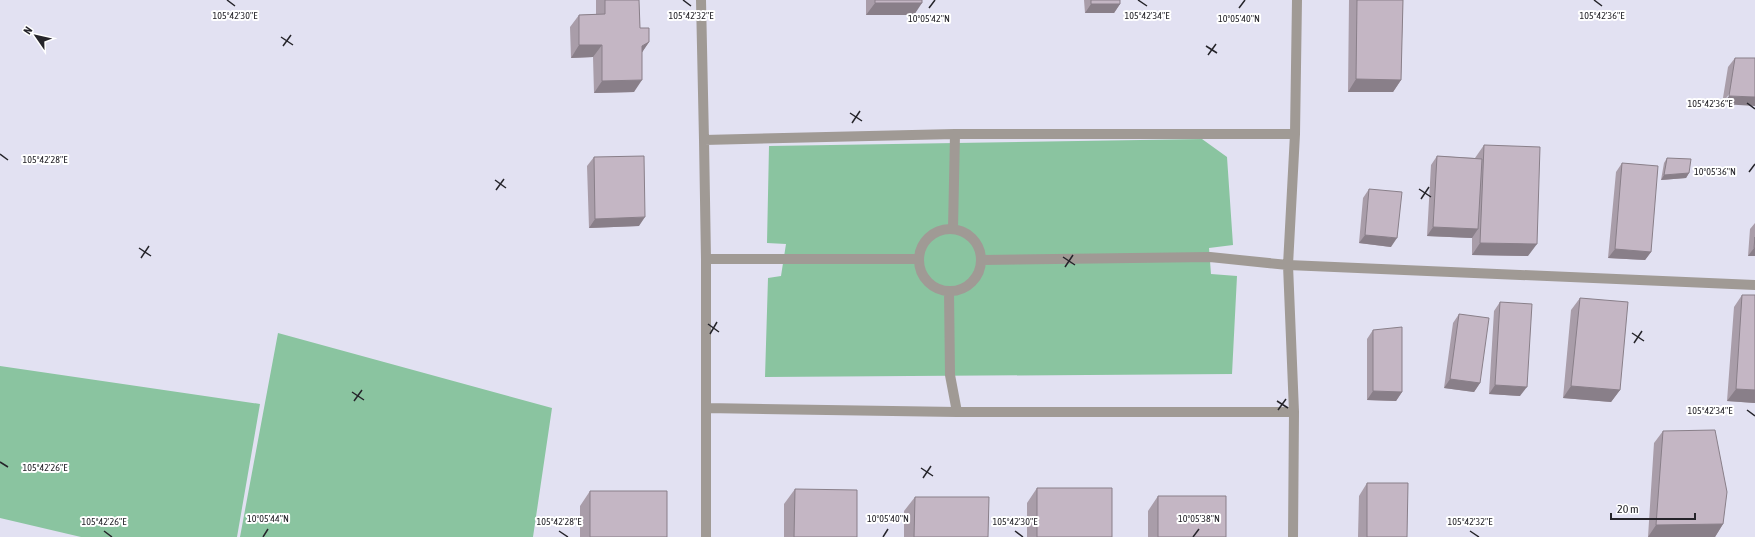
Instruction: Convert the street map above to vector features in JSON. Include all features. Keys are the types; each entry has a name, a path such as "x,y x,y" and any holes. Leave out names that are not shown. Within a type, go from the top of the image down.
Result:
{"street":[{"path":"701,0 706,259 706,537"},
{"path":"1293,537 1294,412 1288,265 1295,134 1297,0"},
{"path":"704,140 956,134 1295,134"},
{"path":"953,229 956,134"},
{"path":"953,229 970,235 980,250 982,260 980,270 971,282 959,290 948,291 931,285 920,269 919,260 921,250 926,241 933,234 943,230 953,229"},
{"path":"982,260 1210,257 1288,265 1755,285"},
{"path":"706,259 919,260"},
{"path":"948,291 950,375 957,412"},
{"path":"706,408 957,412 1294,412"}],"green space":[{"path":"1202,139 1227,157 1233,245 1209,248 1211,274 1237,276 1232,374 765,377 768,278 781,276 786,244 767,243 769,146"},
{"path":"278,333 552,408 533,537 240,537"},
{"path":"0,366 260,404 237,537 81,537 0,518"}],"building":[{"path":"605,0 639,0 640,28 649,28 649,42 642,46 642,80 602,81 602,45 579,45 579,15 605,14"},
{"path":"875,0 922,0 922,3 875,3"},
{"path":"1091,0 1120,0 1120,4 1091,4"},
{"path":"1357,0 1403,0 1401,80 1356,79"},
{"path":"1735,58 1755,58 1755,97 1729,96"},
{"path":"1484,145 1540,147 1537,244 1480,243"},
{"path":"644,156 645,217 595,219 594,157"},
{"path":"1437,156 1482,159 1478,229 1433,227"},
{"path":"1667,158 1691,159 1689,173 1664,175"},
{"path":"1622,163 1658,166 1651,252 1615,249"},
{"path":"1369,189 1402,192 1397,238 1365,235"},
{"path":"1742,295 1755,295 1755,390 1736,389"},
{"path":"1580,298 1628,302 1620,390 1571,386"},
{"path":"1500,302 1532,304 1527,387 1495,385"},
{"path":"1459,314 1489,318 1480,383 1450,379"},
{"path":"1402,327 1402,392 1373,391 1373,330"},
{"path":"1715,430 1727,492 1723,524 1656,525 1663,431"},
{"path":"1367,483 1408,483 1407,537 1367,537"},
{"path":"1037,488 1112,488 1112,537 1037,537"},
{"path":"795,489 857,490 857,537 794,537"},
{"path":"590,491 667,491 667,537 590,537"},
{"path":"1158,496 1226,496 1226,537 1158,537"},
{"path":"915,497 989,497 988,537 914,537"}]}
